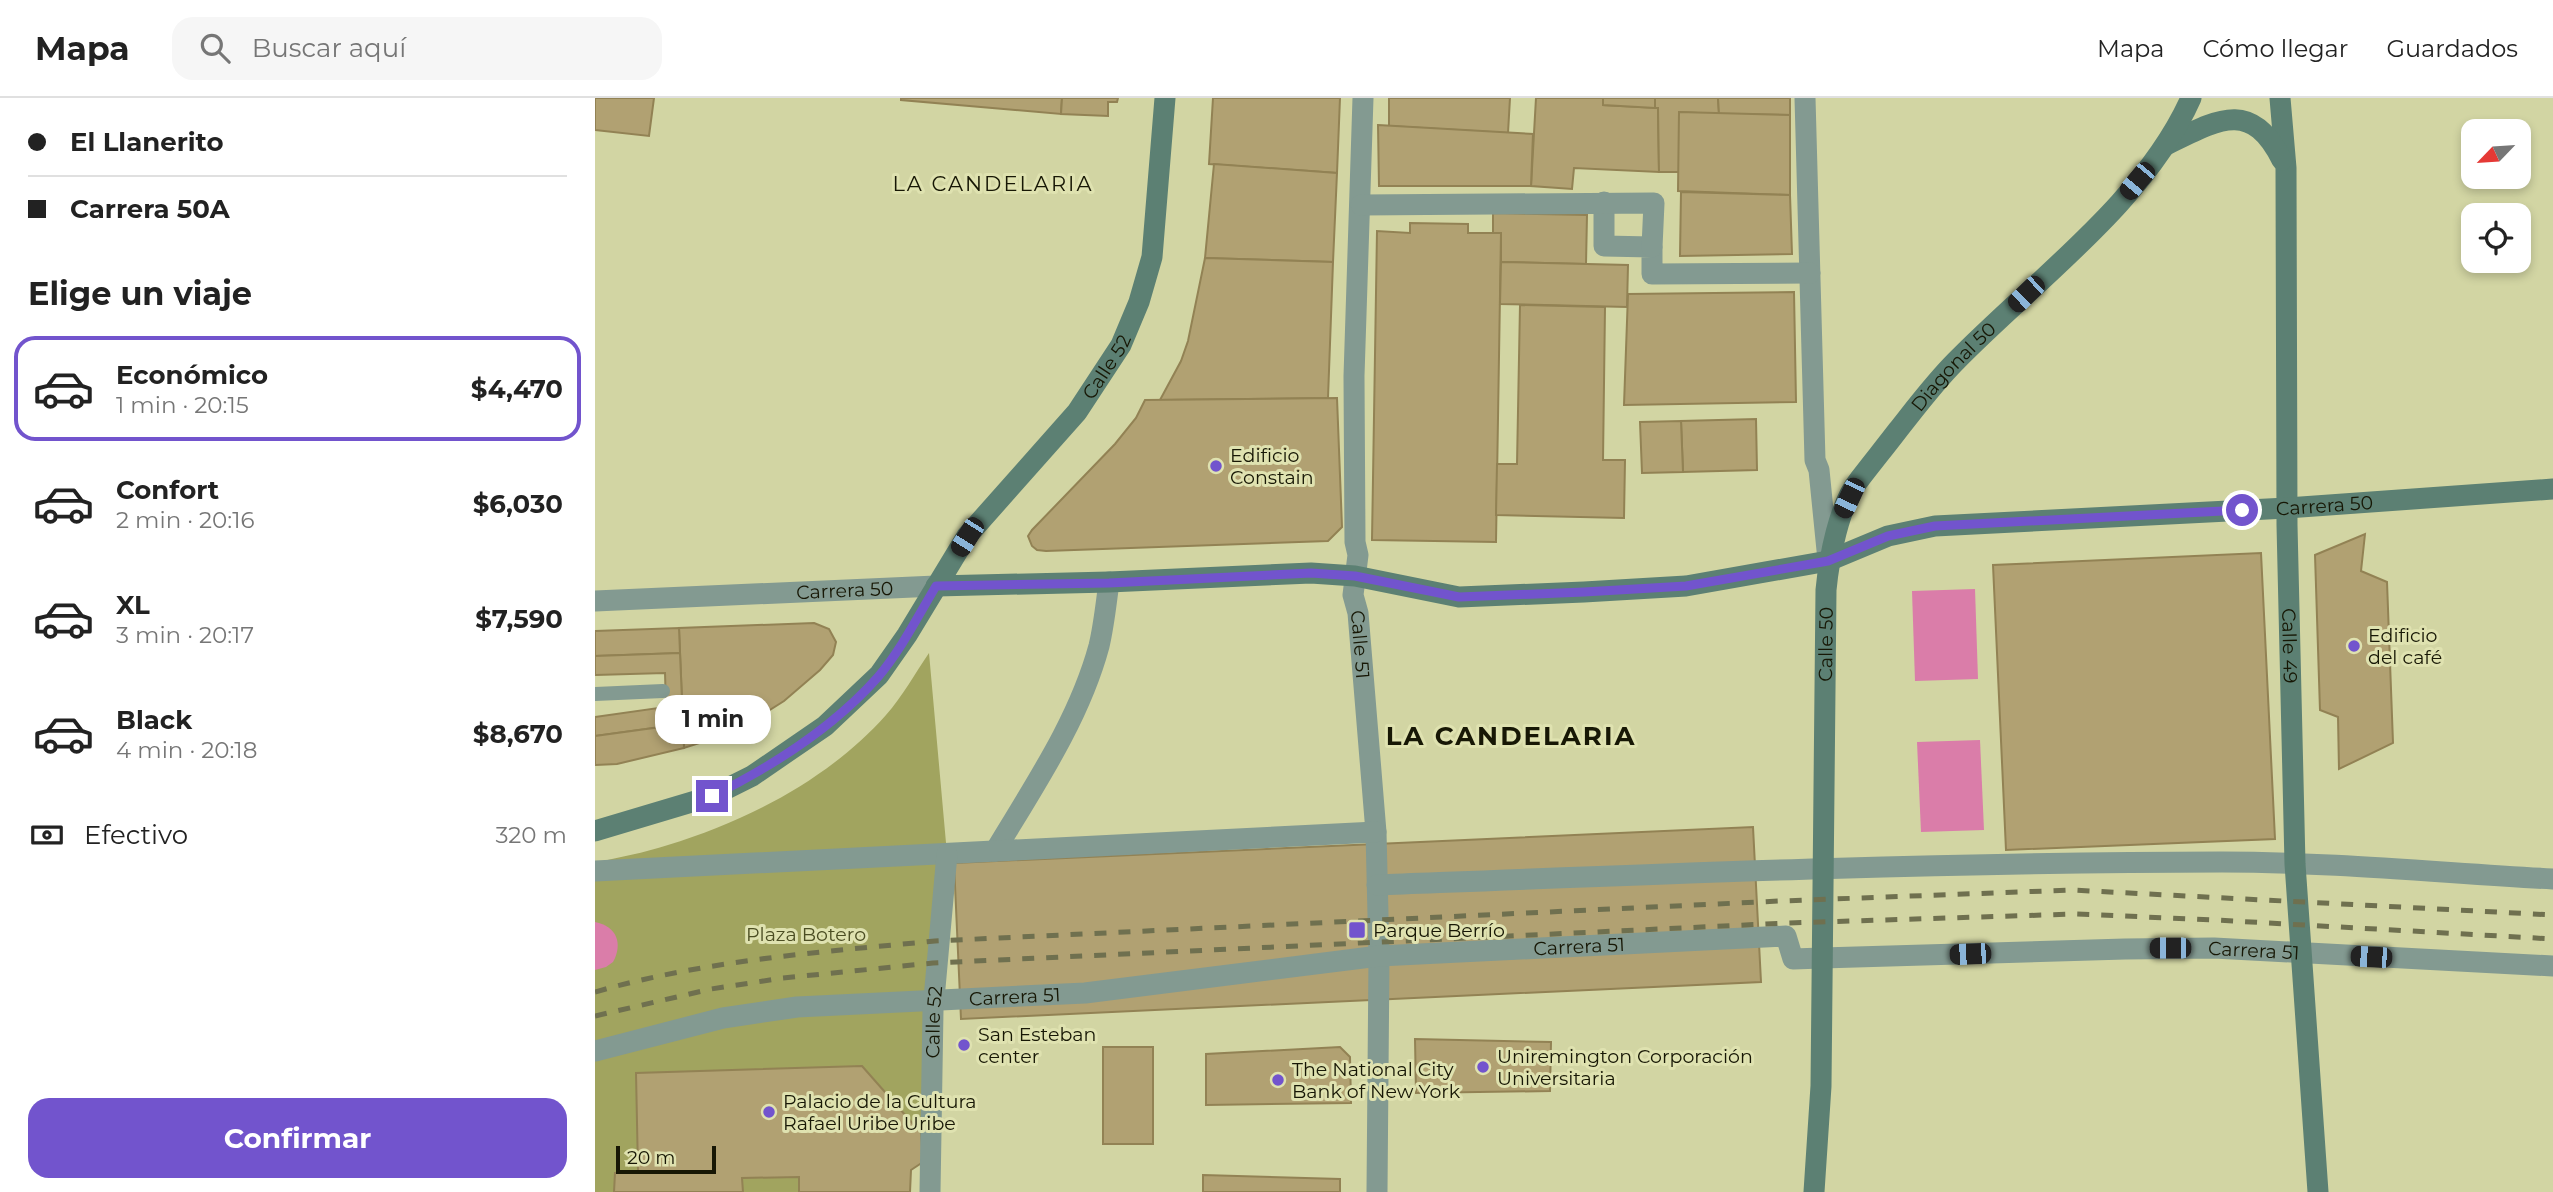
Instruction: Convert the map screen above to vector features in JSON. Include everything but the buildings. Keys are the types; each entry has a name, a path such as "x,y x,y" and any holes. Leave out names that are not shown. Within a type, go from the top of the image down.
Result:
{"main road":[{"name":"Calle 52","path":"595,831 712,796 752,776 788,754 825,726 879,675 907,635 967,537 1077,412 1121,345 1139,302 1151,257 1165,98"},
{"name":"Diagonal 50","path":"1828,561 1841,516 1858,481 1955,362 2080,243 2122,199 2166,146 2191,98"},
{"name":"Calle 49","path":"2280,98 2286,168 2287,508 2295,864 2318,1192"},
{"path":"2166,146 2212,122 2225,118 2240,118 2252,121 2266,131 2286,168"},
{"name":"Carrera 50","path":"936,586 1109,583 1311,573 1355,576 1459,597 1686,586 1828,561 1888,536 1935,526 2287,508 2553,489"},
{"name":"Calle 50","path":"1814,1192 1821,1086 1825,602 1828,561"}],"street":[{"name":"Calle 51","path":"1363,98 1354,376 1355,542 1358,555 1353,595 1358,613 1376,832 1380,956 1377,1192"},
{"name":"Calle 50","path":"1805,98 1815,460 1819,470 1828,561"},
{"path":"1604,202 1604,246 1652,247"},
{"path":"1361,205 1654,203 1652,274 1810,273"},
{"path":"995,851 1052,755 1078,704 1098,648 1106,615 1109,583"},
{"name":"Carrera 50","path":"595,601 936,586"},
{"path":"595,871 1376,832"},
{"name":"Calle 52","path":"930,1192 934,999 947,854"},
{"path":"1377,885 1824,867 2105,863 2295,864 2553,879"},
{"name":"Carrera 51","path":"595,1051 723,1018 797,1007 1085,993 1380,956 1786,936 1793,959 2125,948 2214,948 2553,966"}],"lane":[{"path":"595,694 663,691"}],"green space":[{"name":"Plaza Botero","path":"929,653 947,854 921,1133 862,1066 636,1073 638,1171 615,1173 614,1192 595,1192 595,863 659,848 698,835 786,795 840,759 864,738 886,715"},
{"path":"799,1177 799,1192 743,1192 742,1178"}],"shaded area":[{"path":"1975,589 1978,679 1915,681 1912,591"},
{"path":"1980,740 1984,830 1921,832 1917,742"},
{"path":"595,922 609,927 616,937 617,949 613,962 595,970"}],"railway":[{"path":"595,992 721,965 935,941 1780,901 2072,890 2553,915"},
{"path":"595,1016 711,989 783,978 933,963 1788,923 2077,914 2553,939"}],"place":[{"name":"Edificio Constain","path":"1216,466"},
{"name":"Edificio del café","path":"2354,646"},
{"name":"Parque Berrío","path":"1357,930"},
{"name":"San Esteban center","path":"964,1045"},
{"name":"Uniremington Corporación Universitaria","path":"1483,1067"},
{"name":"The National City Bank of New York","path":"1278,1080"},
{"name":"Palacio de la Cultura Rafael Uribe Uribe","path":"769,1112"}],"district":[{"name":"LA CANDELARIA","path":"993,184"},
{"name":"LA CANDELARIA","path":"1511,736"}],"route":[{"path":"712,796 788,754 851,704 879,675 936,586 1109,583 1311,573 1355,576 1459,597 1584,592 1686,586 1828,561 1888,536 1935,526 2242,510"}]}
